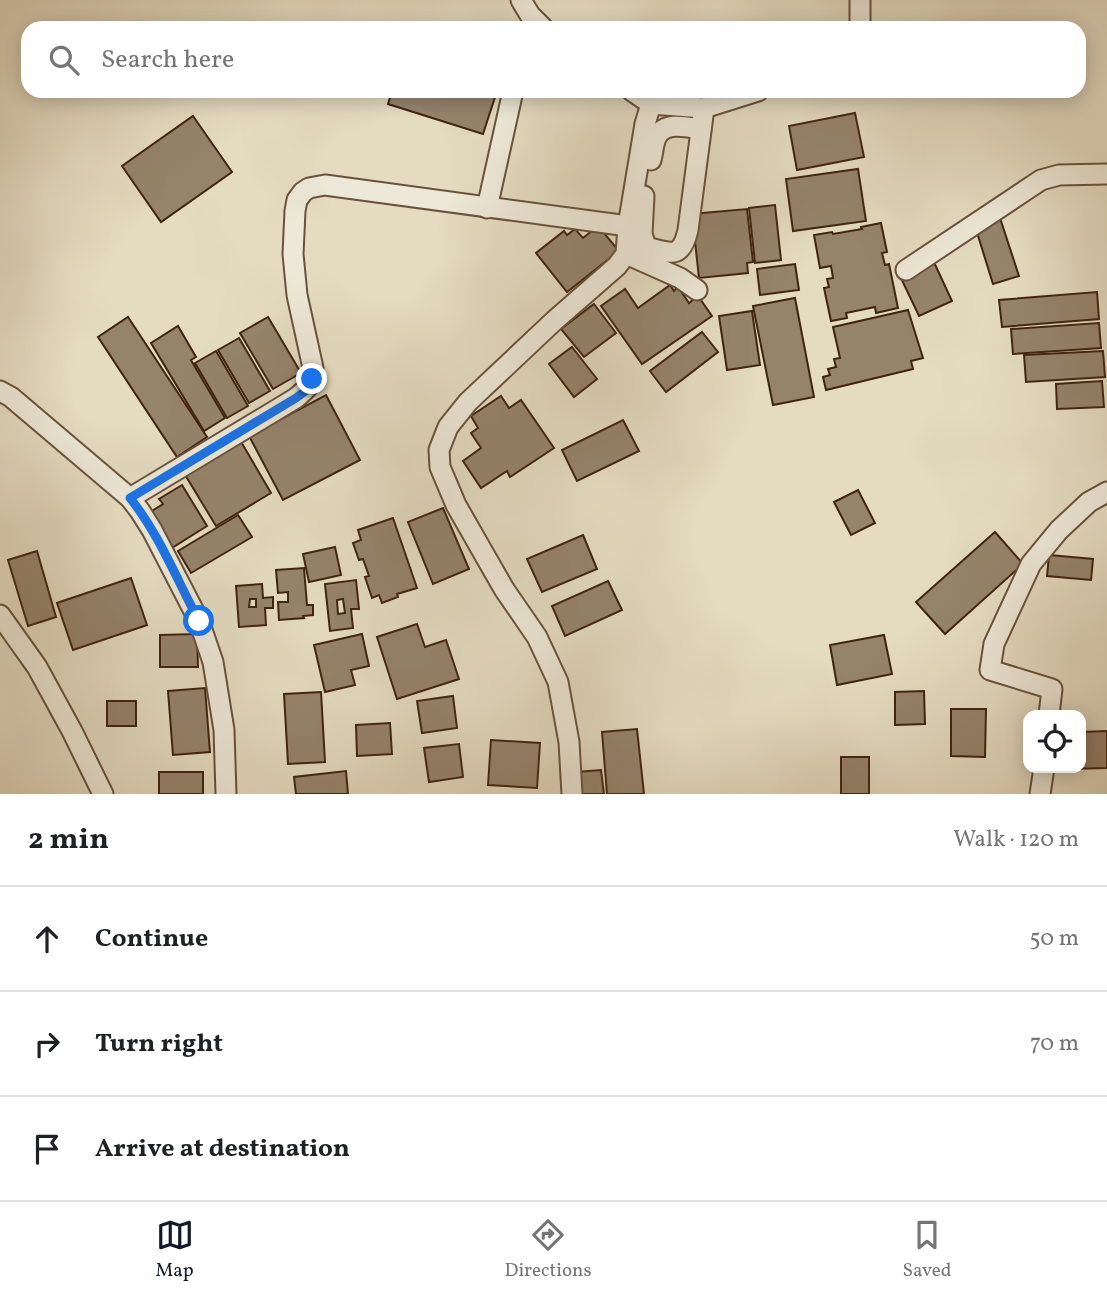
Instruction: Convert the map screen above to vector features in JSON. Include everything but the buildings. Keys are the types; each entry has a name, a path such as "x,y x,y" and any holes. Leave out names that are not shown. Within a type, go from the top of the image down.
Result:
{"street":[{"path":"860,0 860,21"},
{"path":"487,208 511,98"},
{"path":"642,98 651,104 704,108 736,98"},
{"path":"651,104 645,124 628,226 638,254 697,290"},
{"path":"572,794 569,742 558,682 537,637 504,589 456,505 440,467 439,450 448,427 468,402 617,266 638,254 671,253 684,245 704,108"},
{"path":"638,254 642,234 645,178 656,138 668,127 701,129"},
{"path":"906,270 1041,180 1059,175 1107,174"},
{"path":"130,498 308,389 313,368 297,295 293,254 297,200 309,188 325,185 628,226"},
{"path":"0,391 11,397 130,498 152,530 199,621 214,662 224,730 226,794"},
{"path":"1050,710 1052,689 990,670 994,644 1031,564 1059,530 1089,502 1107,492"},
{"path":"0,615 37,667 103,794"},
{"path":"1040,794 1043,773"}],"route":[{"path":"199,621 152,530 130,498 296,398 308,389 312,379"}]}
